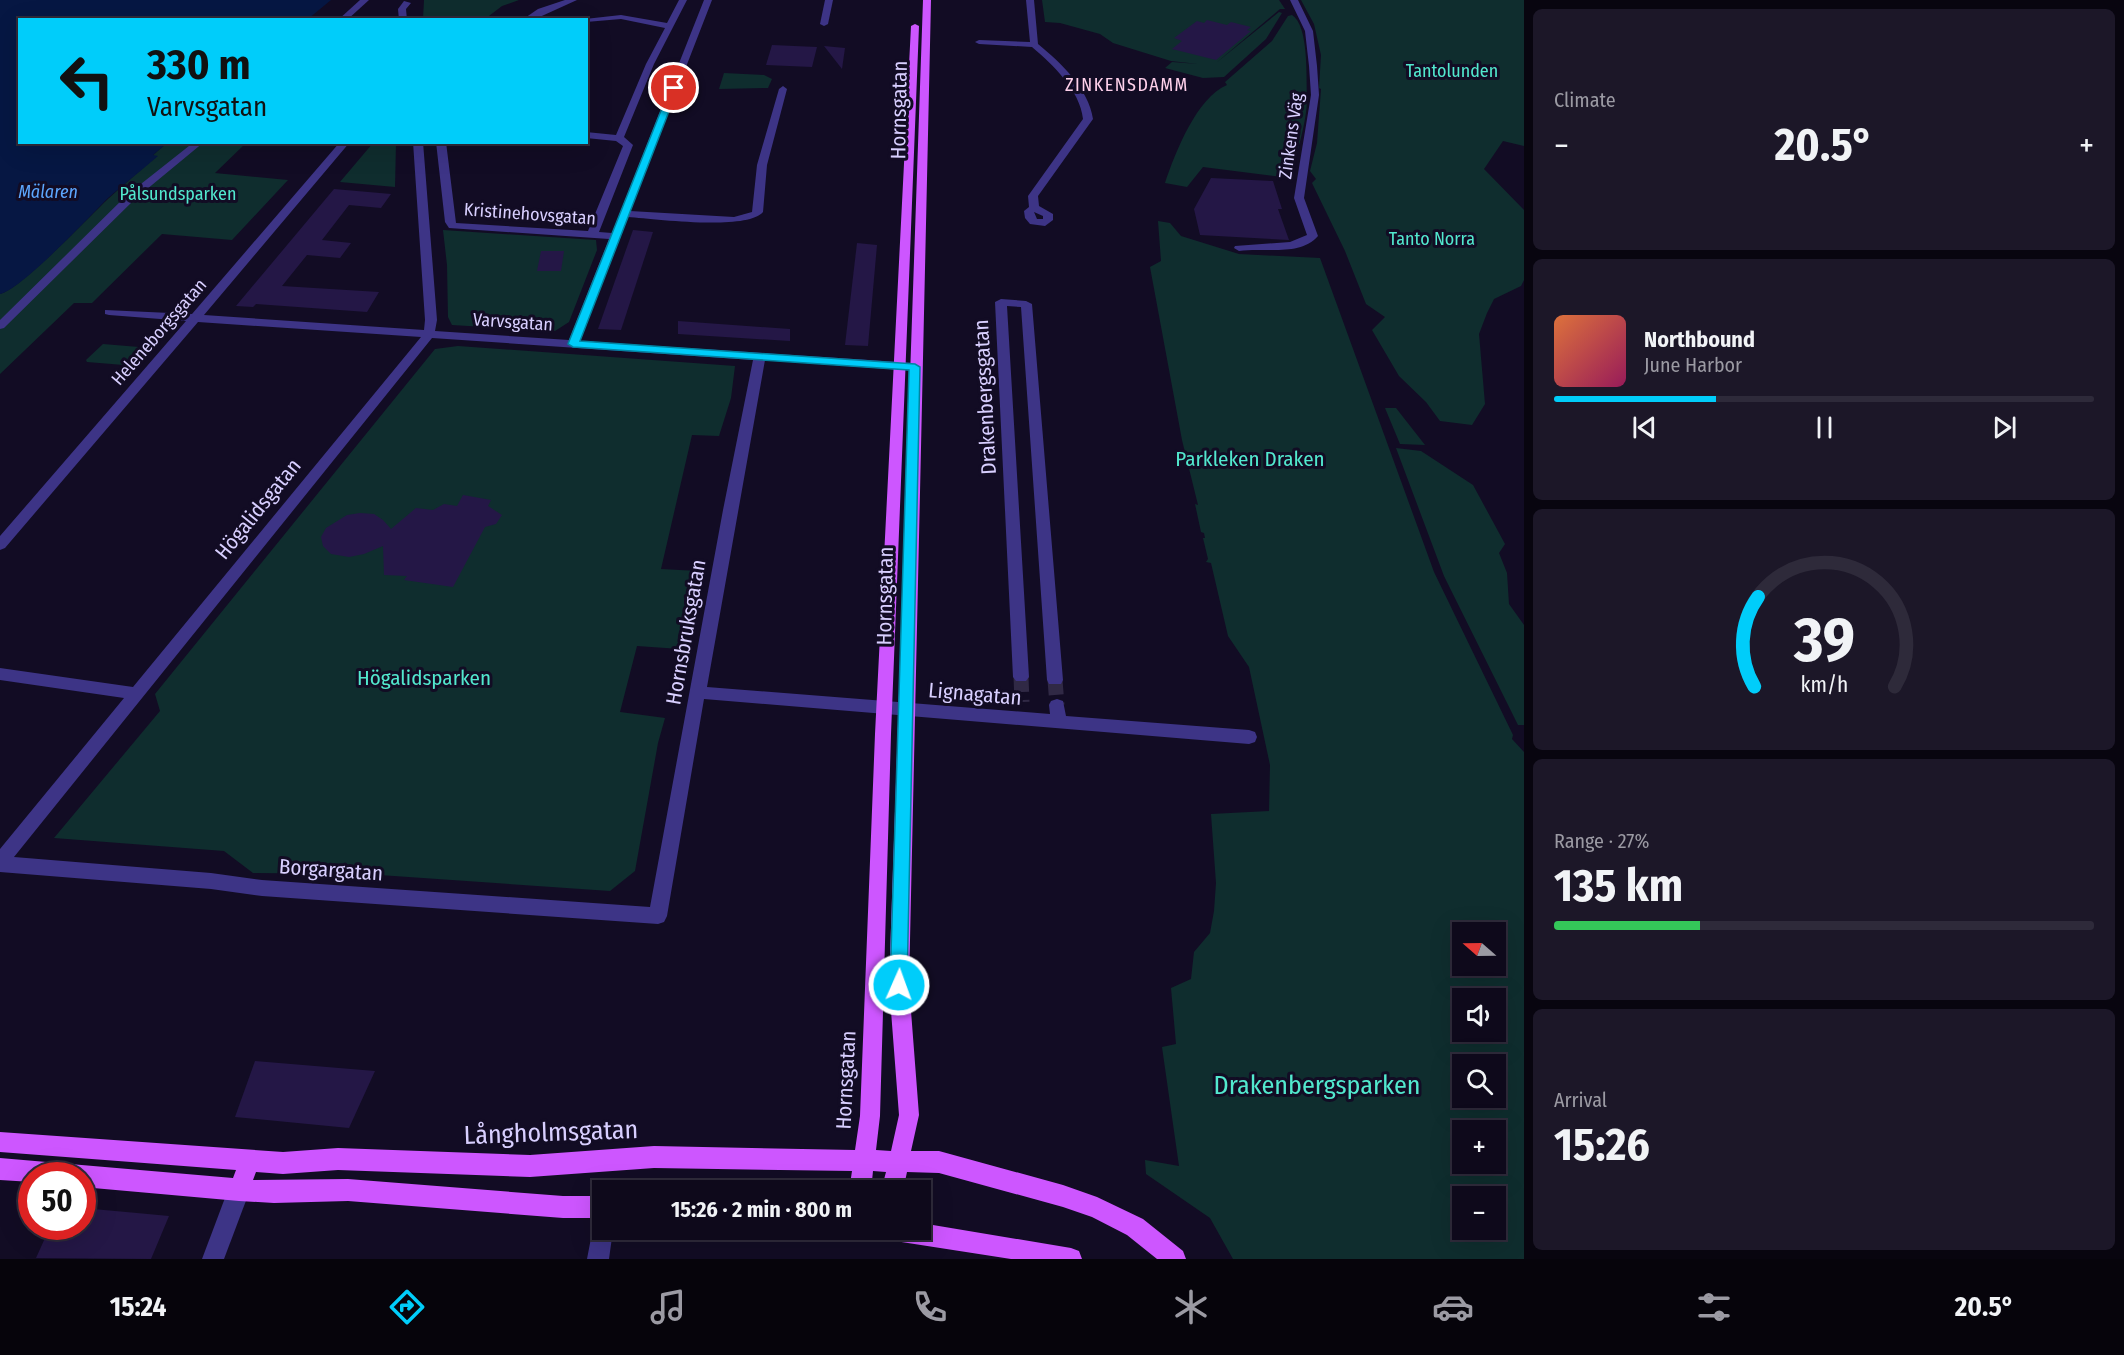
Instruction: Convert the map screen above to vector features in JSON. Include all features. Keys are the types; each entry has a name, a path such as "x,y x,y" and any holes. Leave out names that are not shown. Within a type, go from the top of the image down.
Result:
{"main road":[{"name":"Hornsgatan","path":"861,1180 870,1116 884,707 907,367 920,226 927,0"},
{"name":"Hornsgatan","path":"894,1180 909,1115 899,985 907,709 907,226 916,12"},
{"path":"907,226 920,226"},
{"name":"Långholmsgatan","path":"0,1142 283,1163 338,1159 530,1166 654,1157 939,1162 1063,1196 1097,1208 1135,1227 1175,1259"},
{"path":"238,1190 249,1162"},
{"path":"0,1169 18,1171"},
{"path":"96,1177 238,1190 274,1192 348,1190 563,1207 592,1207"},
{"path":"931,1235 1044,1252 1071,1259"}],"street":[{"path":"344,18 365,0"},
{"path":"530,18 553,6 573,0"},
{"path":"619,138 683,0"},
{"path":"573,344 626,214 708,0"},
{"path":"824,24 829,0"},
{"path":"1030,0 1034,45"},
{"name":"Zinkens Väg","path":"1239,248 1254,244 1298,246 1308,242 1313,236 1299,198 1314,98 1313,66 1309,31 1294,0"},
{"path":"402,18 402,9 407,3"},
{"path":"588,19 621,17 669,26"},
{"path":"979,42 1034,45 1046,55 1083,101 1089,115 1037,189 1034,196 1035,207"},
{"name":"Kristinehovsgatan","path":"626,214 749,219 758,212 767,143 783,89"},
{"path":"588,135 619,138 628,145 592,234"},
{"path":"0,326 131,197 197,144"},
{"name":"Heleneborgsgatan","path":"0,545 344,144"},
{"path":"418,144 431,320 429,334"},
{"name":"Kristinehovsgatan","path":"441,144 450,222 453,226 617,236"},
{"name":"Drakenbergsgatan","path":"1021,677 1000,302 1026,304 1055,680"},
{"name":"Varvsgatan","path":"109,312 907,367"},
{"name":"Högalidsgatan","path":"0,863 429,334"},
{"name":"Hornsbruksgatan","path":"658,916 760,356"},
{"path":"0,674 137,694"},
{"name":"Lignagatan","path":"698,692 907,709 1022,710 1249,737"},
{"name":"Borgargatan","path":"0,863 211,881 262,888 658,916"},
{"path":"213,1259 238,1190"},
{"path":"598,1259 601,1240"}],"green space":[{"path":"424,0 519,0 502,6 486,18 423,18"},
{"path":"1042,0 1279,0 1285,9 1280,9 1216,63 1279,12 1282,13 1266,39 1224,77 1203,78 1165,68 1172,62 1198,64 1171,61 1113,43 1100,34 1060,23 1045,22"},
{"path":"1301,0 1524,0 1524,146 1503,141 1484,169 1524,210 1524,280 1521,286 1494,299 1479,334 1485,404 1472,425 1440,421 1426,402 1399,376 1372,330 1385,317 1366,304 1345,251 1312,183 1316,179 1310,171 1317,143 1321,55 1314,24"},
{"path":"1292,15 1301,29 1304,40 1307,105 1291,178 1203,167 1187,187 1165,183 1188,127 1206,101 1216,91 1227,85 1225,82 1272,41 1288,16"},
{"path":"724,73 764,75 772,79 768,88 719,89"},
{"name":"Pålsundsparken","path":"166,144 245,144 215,173 288,180 232,240 162,234 92,303 74,303 0,374 0,294 23,280 157,156 152,156"},
{"path":"372,144 396,144 395,187 340,182"},
{"name":"Drakenbergsparken","path":"1158,221 1170,223 1181,236 1239,254 1320,258 1434,572 1513,735 1512,739 1524,752 1524,1259 1233,1259 1210,1218 1146,1174 1145,1160 1179,1166 1162,1047 1176,1044 1171,988 1191,979 1194,952 1210,933 1216,883 1211,814 1269,811 1270,765 1249,667 1228,636 1211,563 1206,562 1208,559 1203,538 1205,538 1204,533 1201,532 1195,504 1198,505 1182,440 1150,267 1161,261"},
{"path":"443,230 596,240 597,250 569,322 555,331 452,325 448,317 447,265"},
{"path":"103,344 151,348 136,366 87,362 86,360"},
{"name":"Högalidsparken","path":"458,346 735,366 731,398 719,436 692,435 661,569 698,571 680,649 637,646 620,712 665,718 658,743 635,871 610,891 365,874 253,873 224,851 54,838 160,711 155,694 435,349"},
{"path":"1385,408 1396,408 1425,445 1400,444"},
{"path":"1396,448 1421,451 1473,485 1505,544 1499,553 1507,573 1509,604 1524,625 1524,725 1518,725 1444,576"}],"water":[{"name":"Mälaren","path":"0,0 331,0 309,18 18,18 18,144 166,144 153,155 158,156 108,198 38,267 10,290 0,294"}],"building":[{"path":"1207,20 1251,27 1247,30 1251,31 1216,60 1172,49 1182,41 1174,38 1197,21 1204,23"},
{"path":"772,45 817,47 812,67 766,65"},
{"path":"824,46 845,48 842,69"},
{"path":"1211,178 1273,181 1282,209 1278,209 1289,240 1200,235 1194,209"},
{"path":"334,189 391,194 381,208 349,205 322,240 351,243 340,258 307,255 282,286 379,292 367,312 256,304 253,307 236,306"},
{"path":"633,230 653,232 621,330 598,329"},
{"path":"857,243 877,245 868,346 845,345"},
{"path":"541,251 564,251 561,271 537,271"},
{"path":"678,321 790,329 790,341 678,334"},
{"path":"463,495 491,500 488,506 502,515 496,524 485,527 453,587 404,580 407,576 384,575 383,546 349,557 331,554 323,546 321,537 326,528 347,515 374,514 391,529 416,508 433,510 444,504 457,506"},
{"path":"255,1061 375,1071 349,1128 235,1117"},
{"path":"96,1209 169,1216 151,1259 36,1258 44,1240 96,1240"}],"tunnel":[{"path":"1021,677 1022,702"},
{"path":"1055,680 1057,705"}],"district":[{"name":"ZINKENSDAMM","path":"1127,85"}],"route":[{"path":"674,88 573,344 915,367 899,985"}],"park label":[{"name":"Tantolunden","path":"1452,71"},
{"name":"Tanto Norra","path":"1432,239"},
{"name":"Parkleken Draken","path":"1250,459"}]}
